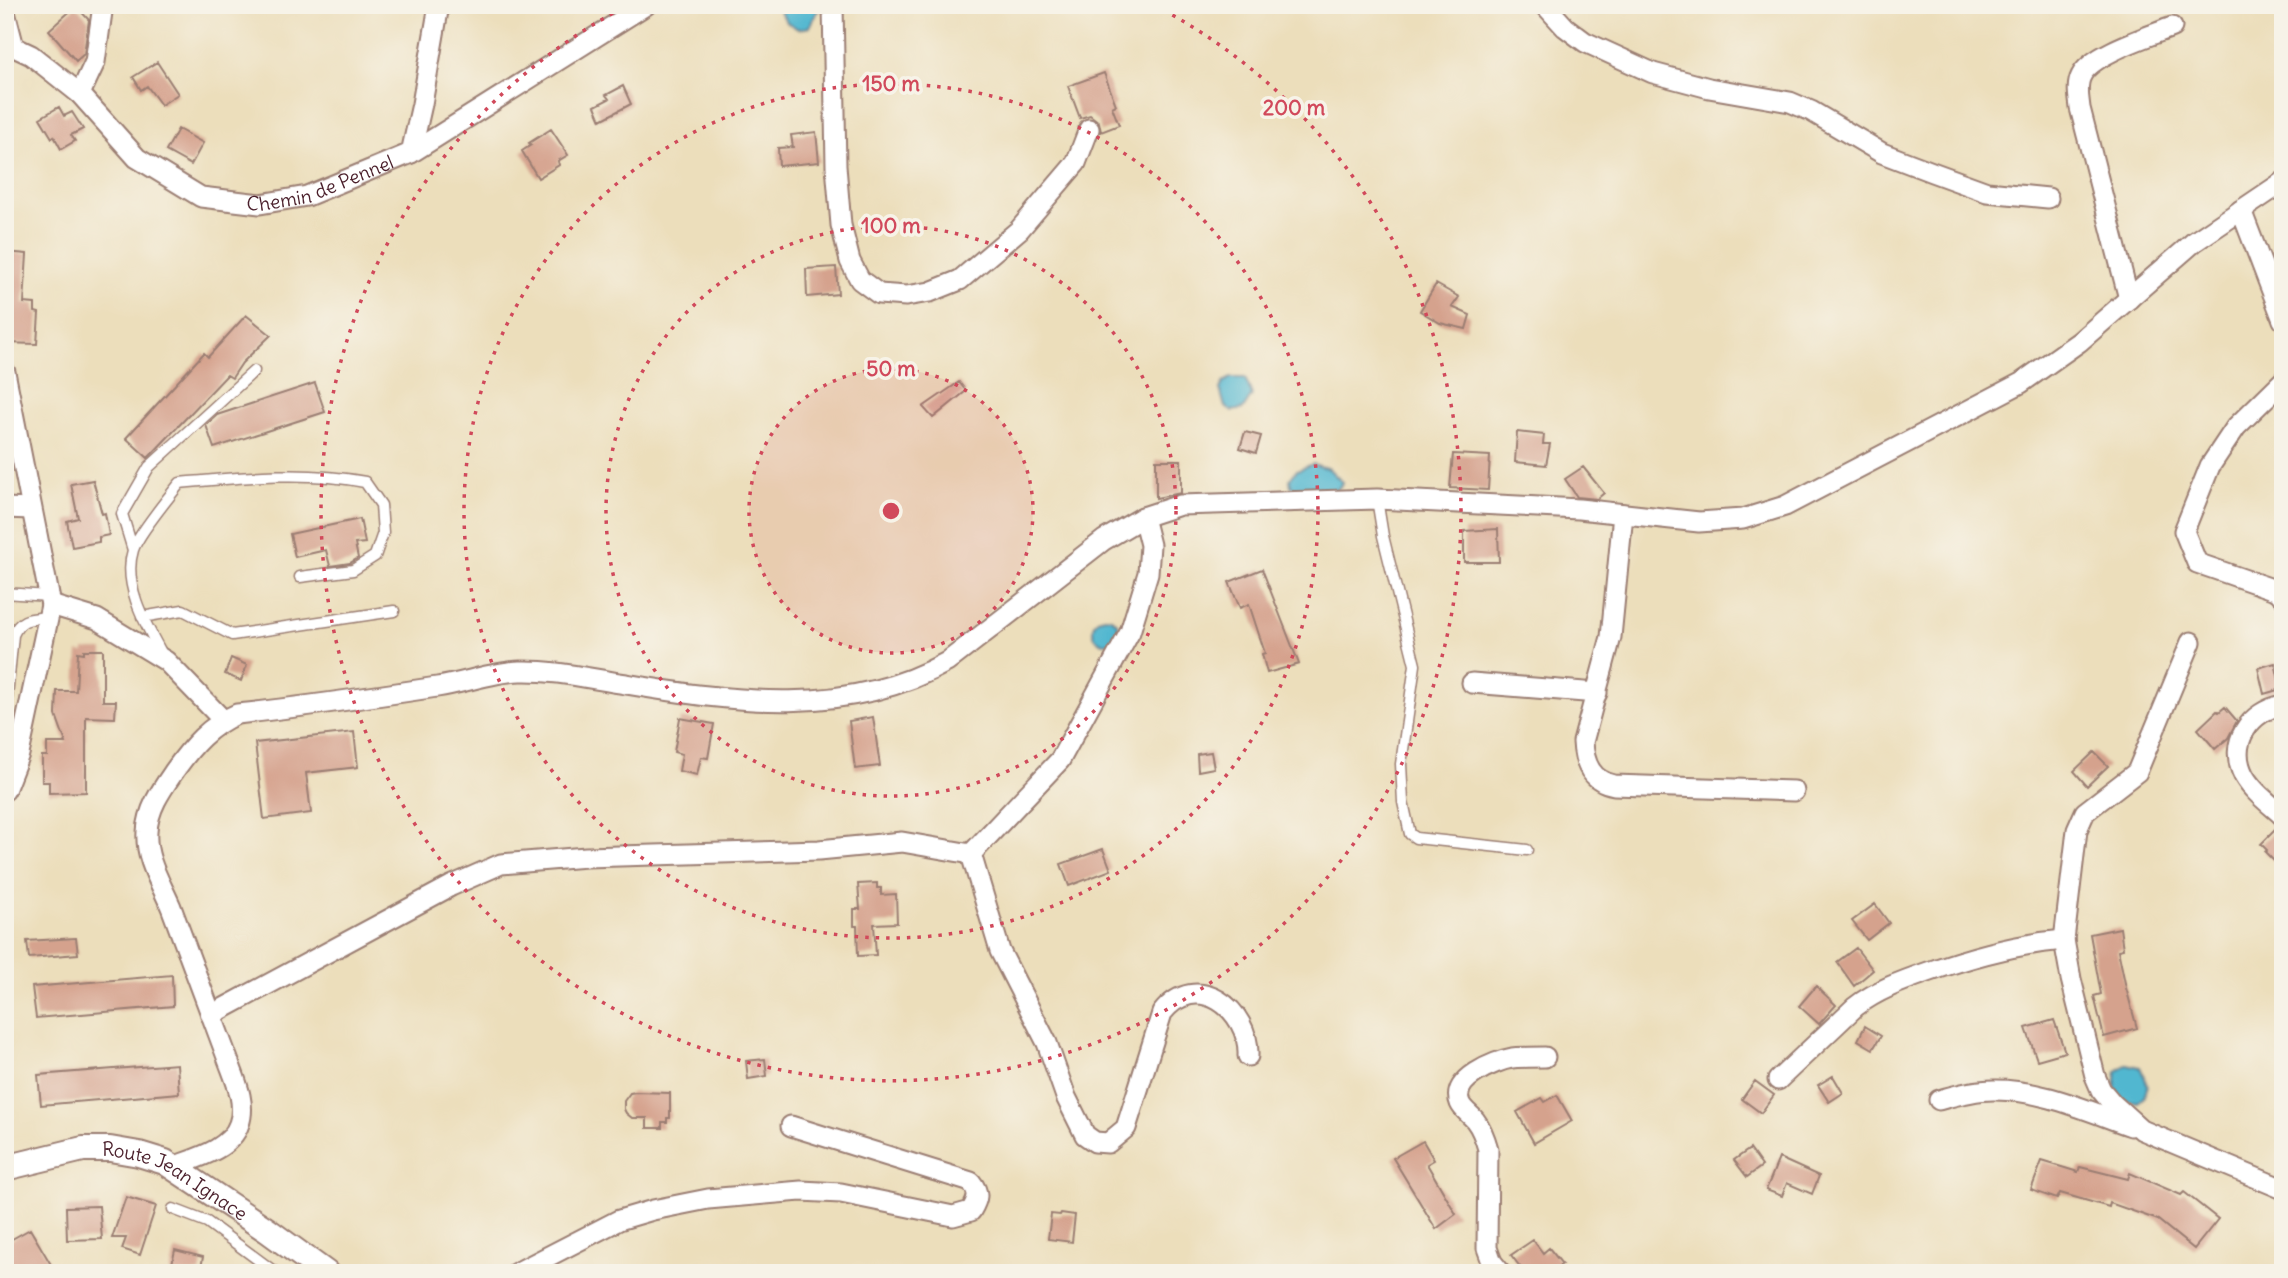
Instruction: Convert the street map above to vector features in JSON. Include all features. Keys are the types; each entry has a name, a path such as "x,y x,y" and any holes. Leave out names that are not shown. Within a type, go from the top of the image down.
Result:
{"street":[{"path":"80,94 95,62 103,5"},
{"path":"411,153 439,5"},
{"name":"Chemin de Pennel","path":"10,46 31,55 80,94 137,158 201,197 260,204 307,196 411,153 646,5"},
{"path":"833,5 836,166 841,225 855,271 860,280 879,294 906,296 930,292 960,280 1019,230 1076,163 1089,129"},
{"path":"1545,5 1565,27 1585,42 1653,73 1709,88 1790,102 1811,111 1882,153 1932,172 1987,192 2048,198"},
{"path":"5,12 10,46"},
{"path":"2129,299 2077,87 2081,74 2093,61 2172,27"},
{"path":"175,1166 212,1151 230,1138 239,1126 242,1112 240,1097 211,1015 152,866 147,831 150,812 172,775 202,736 223,720 237,714 441,687 519,671 553,673 747,701 836,699 920,677 947,662 1086,552 1143,517 1180,505 1377,499 1553,507 1699,522 1743,519 1785,506 2021,383 2079,342 2194,242 2283,182"},
{"path":"2241,210 2283,320"},
{"path":"5,372 49,606 19,754 5,790"},
{"path":"2283,381 2236,427 2210,466 2185,531 2197,563 2278,591 2283,597"},
{"path":"5,508 31,509"},
{"path":"1623,514 1613,622 1597,693 1585,730 1583,754 1587,767 1600,780 1614,785 1794,791"},
{"path":"971,855 1060,760 1130,632 1147,573 1150,545 1143,517"},
{"path":"49,606 97,619 166,661 223,720"},
{"path":"2142,1130 2112,1103 2101,1090 2095,1076 2064,940 2075,842 2080,821 2085,812 2137,772 2191,642"},
{"path":"1472,683 1597,693"},
{"path":"2283,705 2258,713 2248,723 2240,743 2239,763 2252,787 2283,816"},
{"path":"211,1015 451,886 501,864 586,857 820,850 902,842 971,855"},
{"path":"971,855 1000,951 1048,1043 1066,1097 1085,1135 1095,1142 1108,1143 1126,1128 1162,1013 1169,1003 1191,995 1215,996 1228,1005 1244,1030 1248,1042 1248,1056"},
{"path":"1778,1080 1855,1007 1888,986 1970,957 2031,943 2064,940"},
{"path":"1501,1273 1487,1248 1488,1149 1484,1134 1475,1119 1461,1106 1460,1091 1465,1081 1494,1063 1514,1058 1545,1056"},
{"path":"1939,1100 1959,1094 1993,1090 2026,1093 2142,1130 2283,1189"},
{"path":"516,1273 619,1220 708,1199 800,1191 841,1193 953,1216 971,1211 978,1201 978,1190 971,1182 792,1126"},
{"name":"Route Jean Ignace","path":"5,1168 83,1149 110,1149 139,1154 175,1166 327,1273"}],"lane":[{"path":"166,661 142,617 131,584 133,550 122,514 149,467 254,371"},
{"path":"133,550 180,482 256,475 338,477 365,482 382,505 383,533 375,556 354,570 300,576"},
{"path":"1377,499 1383,536 1415,665 1401,764 1403,802 1410,834 1416,838 1527,850"},
{"path":"5,593 49,606"},
{"path":"5,717 13,635 17,625 23,620 49,606"},
{"path":"142,617 183,610 232,635 394,611"},
{"path":"173,1209 207,1222 276,1273"}],"water":[{"path":"776,5 821,5 809,27 798,29 787,22"},
{"path":"1231,378 1245,378 1252,395 1243,409 1232,411 1225,407 1220,389 1224,382"},
{"path":"1313,464 1329,469 1342,482 1339,488 1320,493 1291,486 1290,479 1297,470"},
{"path":"1106,617 1115,621 1119,630 1115,639 1106,643 1097,639 1093,630 1097,621"},
{"path":"2127,1064 2140,1067 2148,1085 2144,1097 2138,1102 2123,1100 2115,1087 2117,1072"}],"building":[{"path":"76,6 89,20 84,54 76,61 49,30"},
{"path":"157,62 178,94 161,105 147,86 141,90 133,77"},
{"path":"1104,73 1116,105 1112,107 1119,125 1101,132 1099,122 1090,115 1080,118 1068,86"},
{"path":"623,86 631,104 601,120 595,106 609,99 606,95"},
{"path":"59,107 64,116 72,112 83,129 71,135 75,141 61,149 40,118"},
{"path":"178,129 203,143 191,165 166,151"},
{"path":"551,129 568,155 558,161 559,165 538,178 522,151 531,145 529,143"},
{"path":"816,132 819,162 779,166 778,148 793,147 791,135"},
{"path":"5,252 27,254 24,303 35,304 35,312 39,313 37,344 5,343"},
{"path":"836,267 838,294 807,297 806,269"},
{"path":"1436,284 1459,297 1452,307 1470,315 1466,329 1440,323 1420,311"},
{"path":"246,315 271,335 242,363 232,378 227,375 148,458 126,438 204,353 208,357"},
{"path":"959,382 966,391 933,418 923,407"},
{"path":"315,383 325,412 214,448 206,425 217,415"},
{"path":"1245,432 1261,436 1256,453 1240,448"},
{"path":"1517,432 1544,435 1543,444 1550,444 1546,465 1515,462"},
{"path":"1453,454 1490,456 1488,490 1450,488"},
{"path":"1156,460 1181,460 1181,493 1156,498"},
{"path":"1583,467 1604,493 1597,499 1577,497 1565,479"},
{"path":"93,480 102,514 105,513 109,535 99,537 99,542 72,547 67,521 78,518 71,484"},
{"path":"360,519 365,543 355,544 358,558 350,563 330,566 326,550 295,557 290,534"},
{"path":"1498,529 1499,562 1464,562 1464,531"},
{"path":"1262,569 1299,664 1267,673 1262,654 1265,653 1249,604 1240,608 1229,582"},
{"path":"84,650 103,650 103,701 116,701 115,718 86,717 86,792 49,793 49,782 42,782 42,756 47,756 47,743 66,743 56,715 57,691 76,691 78,652 84,653"},
{"path":"231,658 247,665 241,681 225,674"},
{"path":"2275,663 2281,689 2264,694 2258,668"},
{"path":"2225,707 2237,721 2228,738 2215,749 2198,729"},
{"path":"873,717 880,766 855,769 849,721"},
{"path":"680,718 714,724 708,758 701,757 697,775 679,771 682,754 674,752"},
{"path":"354,732 358,767 306,773 311,813 264,819 255,743"},
{"path":"1211,752 1214,768 1198,771 1197,754"},
{"path":"2094,752 2108,766 2087,786 2074,771"},
{"path":"2276,829 2281,835 2283,833 2283,870 2265,852 2267,850 2261,844"},
{"path":"1103,849 1111,870 1069,886 1061,864"},
{"path":"877,883 877,888 881,888 881,895 896,894 897,923 874,924 876,955 858,956 854,909 860,909 858,884"},
{"path":"1875,904 1889,923 1867,940 1852,921"},
{"path":"2120,928 2123,949 2118,950 2137,1028 2104,1037 2094,996 2101,994 2090,934"},
{"path":"76,938 78,954 29,958 27,941"},
{"path":"1856,948 1873,970 1854,986 1837,962"},
{"path":"172,975 173,1006 36,1018 32,987"},
{"path":"1816,986 1836,1005 1819,1024 1799,1006"},
{"path":"2054,1020 2065,1052 2037,1060 2026,1028"},
{"path":"1865,1026 1881,1036 1873,1049 1858,1040"},
{"path":"765,1059 767,1076 748,1079 746,1061"},
{"path":"177,1064 179,1093 41,1105 38,1075"},
{"path":"1833,1076 1843,1093 1829,1102 1818,1085"},
{"path":"1755,1081 1774,1095 1761,1113 1742,1099"},
{"path":"630,1093 670,1093 670,1118 667,1118 667,1122 662,1122 662,1128 647,1128 647,1118 632,1118 626,1113 624,1101"},
{"path":"1557,1095 1572,1121 1534,1143 1517,1112 1542,1098 1545,1102"},
{"path":"1423,1141 1434,1160 1427,1164 1456,1214 1436,1229 1393,1158"},
{"path":"1750,1149 1762,1166 1747,1177 1734,1160"},
{"path":"1779,1158 1819,1176 1812,1194 1787,1183 1782,1196 1766,1190"},
{"path":"2042,1161 2078,1172 2080,1167 2128,1179 2130,1173 2181,1195 2184,1192 2218,1219 2194,1249 2158,1220 2110,1203 2109,1207 2060,1193 2057,1199 2031,1190"},
{"path":"126,1197 156,1206 140,1255 122,1249 126,1238 112,1238"},
{"path":"99,1206 102,1239 67,1240 66,1207"},
{"path":"1051,1214 1075,1215 1072,1242 1048,1239"},
{"path":"30,1229 56,1273 15,1273 5,1257 5,1243"},
{"path":"1533,1240 1543,1253 1549,1248 1562,1264 1550,1273 1525,1273 1511,1255"},
{"path":"175,1250 203,1257 200,1273 170,1273"}]}
